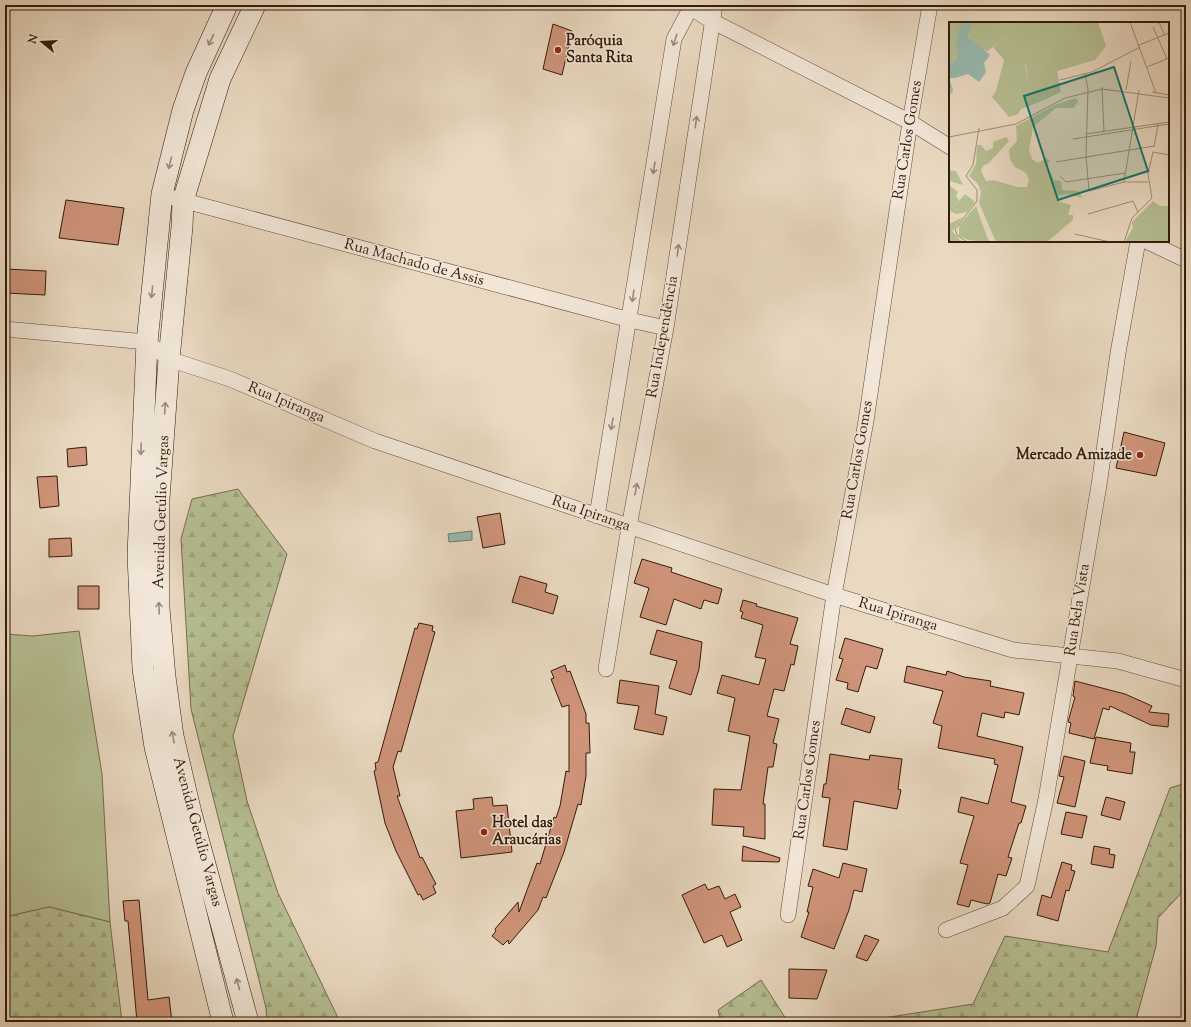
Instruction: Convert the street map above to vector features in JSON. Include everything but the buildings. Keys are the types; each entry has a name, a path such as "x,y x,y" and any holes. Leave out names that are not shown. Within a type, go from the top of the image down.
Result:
{"main road":[{"name":"Avenida Getúlio Vargas","path":"223,1022 155,747 143,669 138,555 147,342 162,194 183,110 196,73 227,5"},
{"name":"Avenida Getúlio Vargas","path":"248,1022 191,813 173,736 165,677 159,608 159,499 169,359 182,227 183,201 220,79 255,5"}],"street":[{"name":"Rua Independência","path":"606,669 629,527 666,328 714,5"},
{"name":"Rua Carlos Gomes","path":"788,915 834,596 866,421 910,122 930,5"},
{"path":"597,516 630,320 674,39 690,6 712,21 910,122 949,146"},
{"name":"Rua Machado de Assis","path":"162,194 183,201 630,320 666,328"},
{"name":"Rua Bela Vista","path":"946,930 1003,908 1027,886 1046,799 1099,485 1118,353 1138,242"},
{"path":"1148,242 1186,260"},
{"path":"5,329 147,342"},
{"name":"Rua Ipiranga","path":"147,342 169,359 230,379 375,442 834,596 1014,650 1118,661 1186,680"}],"green space":[{"path":"238,489 287,554 233,736 247,801 278,893 340,1022 267,1022 266,1008 191,709 181,539 192,499"},
{"path":"79,631 102,774 110,922 49,907 5,917 5,634 33,636"},
{"path":"1186,783 1186,888 1158,918 1156,946 1137,1016 1137,1022 858,1022 973,1004 1005,936 1108,952 1170,788"},
{"path":"49,907 110,922 122,1022 5,1022 5,917"},
{"path":"761,980 788,1022 721,1022 718,1010"}],"water":[{"path":"472,531 472,540 449,542 448,534"}],"place":[{"name":"Paróquia Santa Rita","path":"558,50"},
{"name":"Mercado Amizade","path":"1140,455"},
{"name":"Hotel das Araucárias","path":"484,832"}]}
